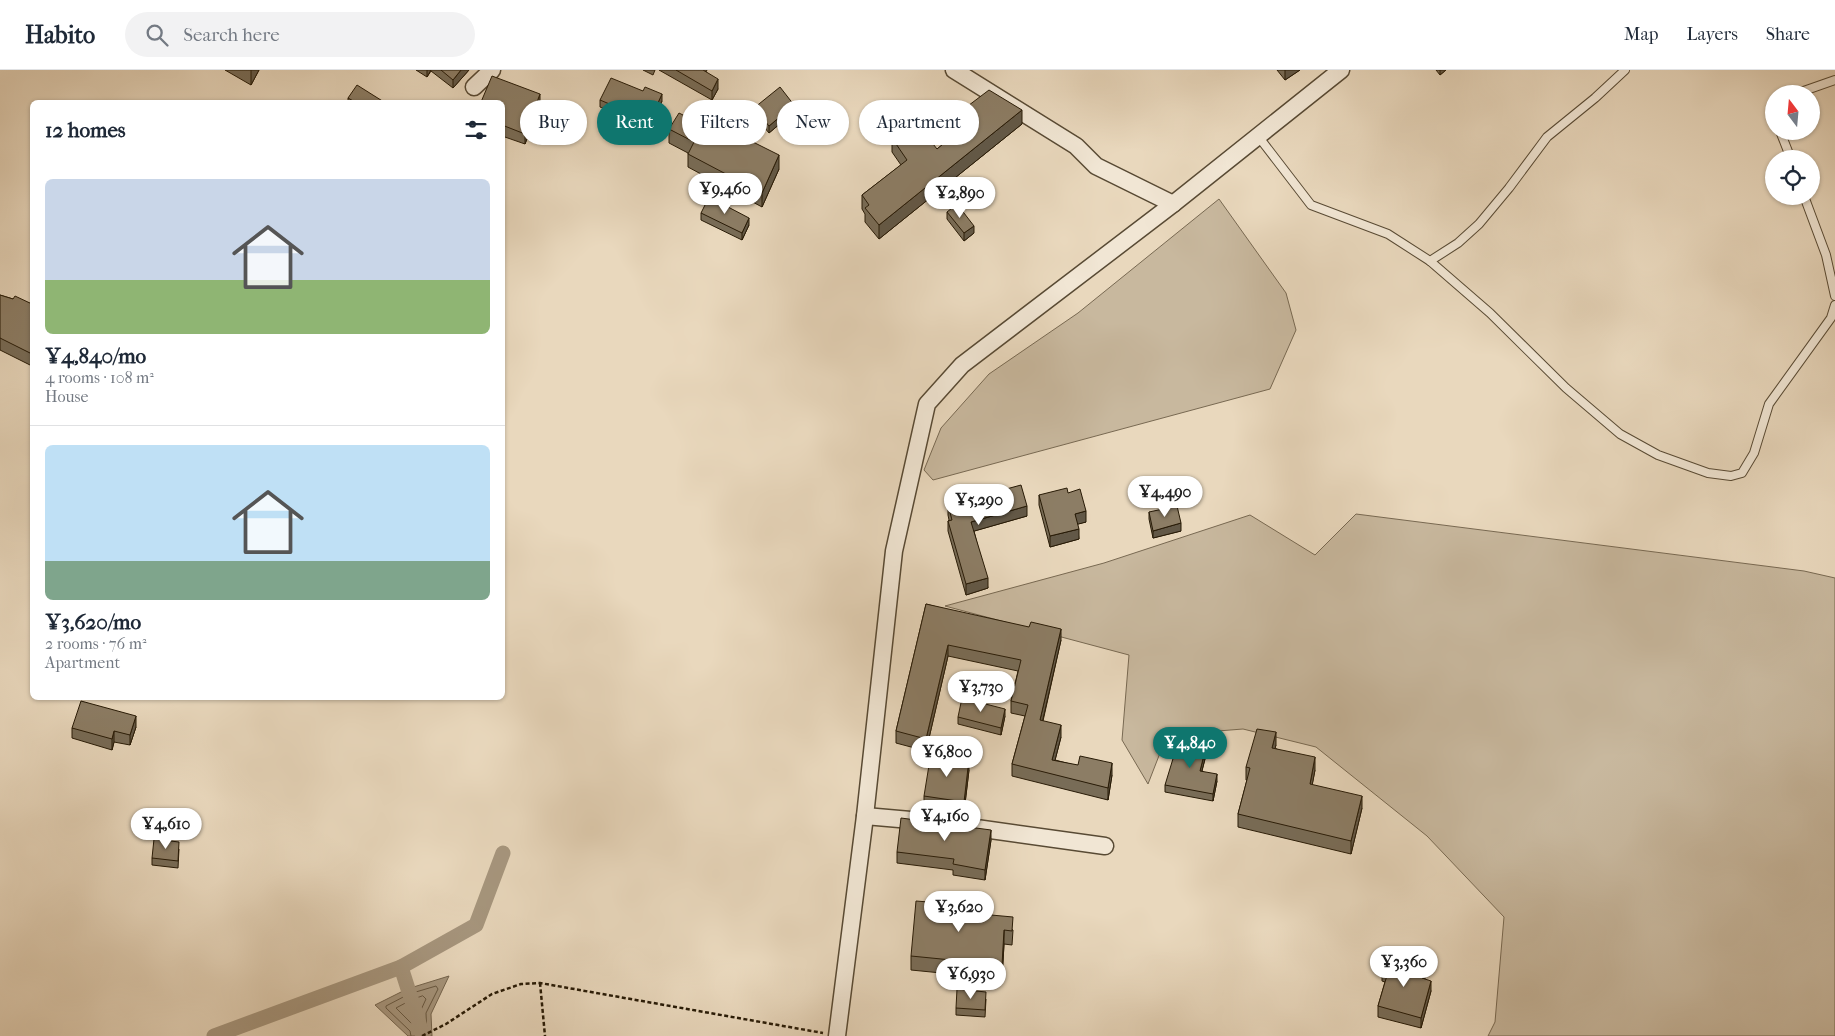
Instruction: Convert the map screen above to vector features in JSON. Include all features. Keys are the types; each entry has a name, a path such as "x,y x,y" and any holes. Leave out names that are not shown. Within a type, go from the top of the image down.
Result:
{"street":[{"path":"474,87 492,70"},
{"path":"954,70 1076,146 1096,166 1173,204"},
{"path":"837,1036 865,816 894,551 928,404 962,365 1173,204 1341,70"},
{"path":"865,816 934,823"},
{"path":"953,825 1105,846"}],"lane":[{"path":"1430,261 1458,243 1479,224 1547,137 1595,98 1625,70"},
{"path":"1820,85 1835,80"},
{"path":"1258,136 1311,205 1388,234 1430,261 1490,313 1566,388 1620,434 1658,455 1708,473 1731,476 1742,472 1754,453 1769,404 1831,318 1835,305"},
{"path":"1807,205 1826,255 1835,296"},
{"path":"1826,255 1835,252"}],"path":[{"path":"540,983 545,1036"},
{"path":"422,1036 446,1024 492,994 521,984 540,983 837,1036"}],"shaded area":[{"path":"1219,199 1286,293 1296,330 1270,389 933,480 924,470 941,428 989,374 1078,313"},
{"path":"1356,514 1804,571 1835,578 1835,1036 1488,1036 1495,1022 1504,917 1427,836 1316,747 1243,729 1167,735 1148,784 1122,740 1129,655 945,606 1104,563 1250,515 1315,555"}],"water":[{"path":"449,976 431,1014 432,1036 408,1036 375,1005 407,989"}],"building":[{"path":"441,70 461,70 453,80"},
{"path":"676,70 703,70 718,79 712,91"},
{"path":"492,76 540,94 538,100 520,100 520,132 505,126 505,100 482,100"},
{"path":"611,78 643,91 645,87 662,94 659,100 600,100"},
{"path":"357,85 381,100 352,100 348,98"},
{"path":"780,87 790,100 777,100 777,119 769,126 767,124 767,100 764,100"},
{"path":"989,90 1022,110 979,145 979,100 976,100"},
{"path":"679,113 682,114 682,136 672,131 672,124"},
{"path":"692,145 759,145 779,155 762,193 688,154"},
{"path":"897,145 934,145 937,149 942,145 978,145 879,225 865,208 869,205 862,195 907,160"},
{"path":"709,197 749,218 742,233 701,213"},
{"path":"957,204 974,226 964,233 947,212"},
{"path":"0,295 13,299 15,296 30,303 30,353 0,338"},
{"path":"1021,485 1027,506 971,522 988,578 966,584 948,521 952,520 948,505"},
{"path":"1067,488 1068,493 1080,489 1086,511 1075,514 1079,529 1050,536 1039,495"},
{"path":"1177,506 1181,523 1153,531 1149,512"},
{"path":"926,604 1029,627 1031,622 1061,629 1040,720 1061,725 1052,760 1078,765 1080,756 1112,763 1108,788 1012,764 1028,705 1011,701 1021,660 948,645 926,739 896,731"},
{"path":"962,698 1005,709 1001,728 958,717"},
{"path":"81,701 136,716 130,735 114,731 112,739 72,728"},
{"path":"1257,729 1276,732 1272,748 1315,757 1310,784 1362,796 1351,841 1238,814 1250,768 1246,767"},
{"path":"1179,739 1206,747 1200,771 1217,774 1213,794 1165,785"},
{"path":"931,753 969,759 964,802 924,796"},
{"path":"901,818 991,830 985,870 953,864 954,859 897,852"},
{"path":"154,839 179,842 178,861 152,858"},
{"path":"916,901 991,907 991,915 1013,917 1012,931 1004,930 1002,965 911,956"},
{"path":"1385,958 1425,968 1422,978 1431,981 1421,1018 1378,1006 1388,972 1382,971"},
{"path":"957,989 986,992 985,1010 956,1008"}],"waterway":[{"path":"214,1036 401,967 476,925 503,853"},
{"path":"401,967 423,1036"}]}
